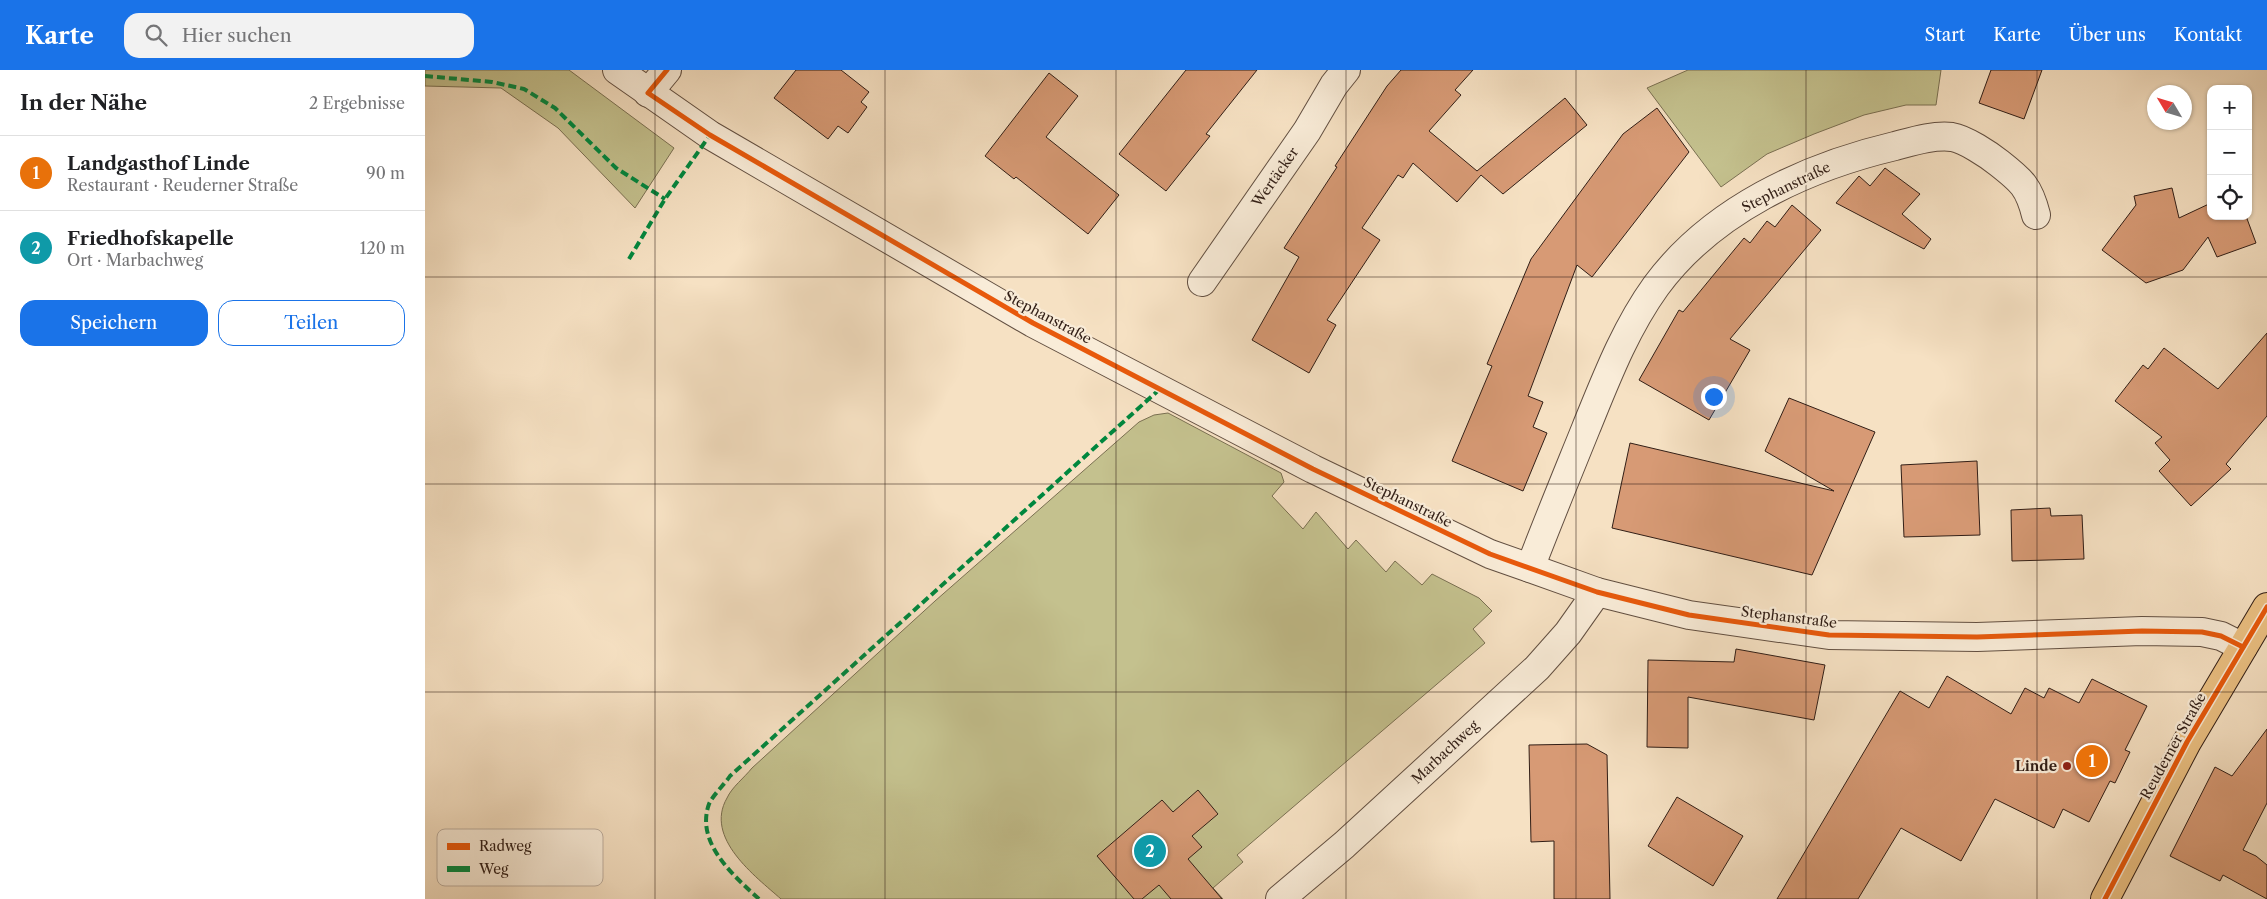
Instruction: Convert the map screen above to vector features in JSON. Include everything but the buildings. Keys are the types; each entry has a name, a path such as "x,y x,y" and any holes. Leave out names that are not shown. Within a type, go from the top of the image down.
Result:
{"main road":[{"name":"Reuderner Straße","path":"2105,899 2187,742 2267,607"}],"street":[{"name":"Stephanstraße","path":"617,70 710,135 1033,323 1321,473 1489,554 1597,592 1689,615 1829,635 1977,638 2141,631 2202,632 2221,636 2243,647"},
{"path":"648,93 667,70"},
{"name":"Wertäcker","path":"1202,282 1307,131 1334,85 1346,70"},
{"name":"Stephanstraße","path":"1530,568 1609,372 1638,314 1657,285 1714,228 1735,212 1771,191 1830,165 1870,152 1935,137 1954,137 1989,155 2014,175 2030,194 2035,215"},
{"name":"Marbachweg","path":"1281,899 1344,845 1537,668 1568,633 1597,592"}],"shaded area":[{"path":"425,70 569,70 674,148 635,208 558,128 501,88 425,86"},
{"path":"1688,70 1941,70 1936,105 1906,105 1864,115 1814,134 1767,154 1721,187 1647,88"},
{"path":"1168,413 1281,473 1284,482 1272,496 1303,529 1316,512 1348,549 1356,540 1386,572 1395,561 1422,585 1432,574 1479,598 1492,611 1473,629 1485,643 1237,855 1243,862 1213,888 1223,899 781,899 746,867 727,841 722,827 722,813 732,790 752,768 935,601 1139,422 1154,415"}],"marked path":[{"path":"425,76 492,82 524,89 555,108 616,168 665,199"},
{"path":"629,259 665,199 710,135"},
{"path":"759,899 719,857 707,832 706,818 709,804 730,776 1161,388"}],"cycle path":[{"path":"667,70 648,93 710,135 1033,323 1313,469 1490,554 1597,592 1689,615 1829,635 1977,637 2142,631 2202,632 2221,636 2243,647"},
{"path":"2105,899 2187,742 2267,607"}],"place":[{"name":"Landgasthof Linde","path":"2092,761"},
{"name":"Linde","path":"2067,766"},
{"name":"Friedhofskapelle","path":"1150,851"}]}
